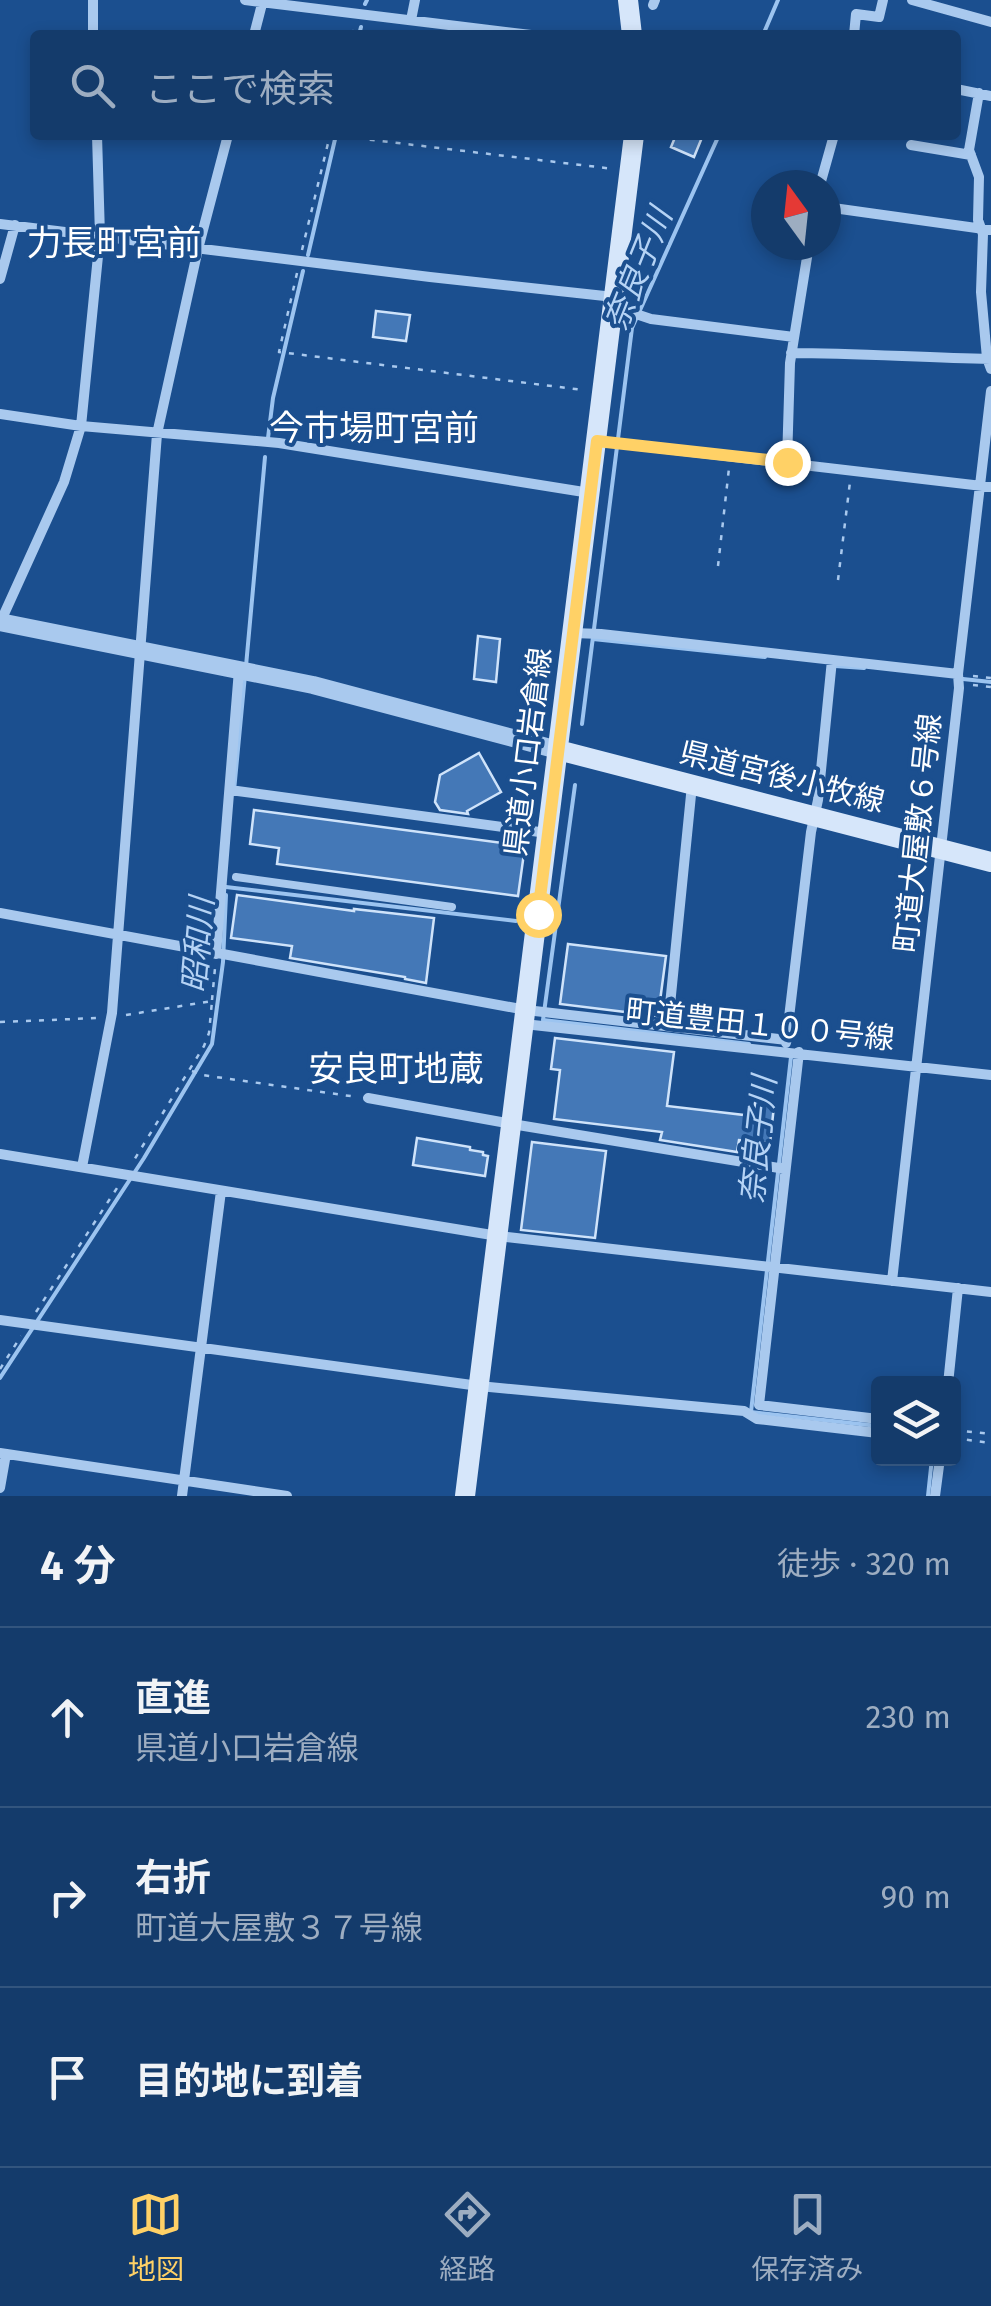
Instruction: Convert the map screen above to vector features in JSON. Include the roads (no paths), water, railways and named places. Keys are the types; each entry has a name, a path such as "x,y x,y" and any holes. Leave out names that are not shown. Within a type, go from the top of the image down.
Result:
{"main road":[{"path":"628,0 631,30"},
{"name":"県道小口岩倉線","path":"465,1496 548,833 550,748 573,634 634,140"},
{"name":"県道宮後小牧線","path":"550,748 991,862"}],"street":[{"path":"92,0 94,30"},
{"path":"245,0 492,30"},
{"path":"411,20 415,0"},
{"path":"854,30 856,14 879,16 883,0"},
{"path":"912,0 991,22"},
{"path":"255,30 263,1"},
{"path":"961,90 991,96"},
{"path":"792,353 859,353 990,362 981,292 986,229 978,220 978,177 969,150 978,93"},
{"path":"97,140 100,236 81,426 64,482 0,623 313,685 550,748"},
{"path":"82,1167 111,1017 157,434 227,140"},
{"path":"824,170 833,140"},
{"path":"910,145 971,155"},
{"path":"841,209 986,229"},
{"path":"0,224 614,304 651,319 794,336"},
{"path":"0,279 15,226"},
{"path":"787,462 792,353 807,260"},
{"name":"町道大屋敷６号線","path":"892,1281 958,674 986,486 991,392"},
{"path":"0,414 157,434 279,443 590,493"},
{"path":"597,441 986,486"},
{"path":"573,634 958,674"},
{"path":"785,1054 832,660"},
{"path":"222,955 245,671"},
{"path":"668,1026 692,784"},
{"path":"235,790 548,833"},
{"path":"0,913 525,1017 668,1026 787,1040"},
{"name":"町道豊田１００号線","path":"525,1017 666,1041 991,1075"},
{"path":"755,1418 770,1266 799,1052"},
{"path":"368,1098 784,1169"},
{"path":"0,1154 498,1236 991,1292"},
{"path":"182,1496 221,1191"},
{"path":"949,1376 958,1288"},
{"path":"0,1320 479,1386 744,1412 755,1418 871,1432"},
{"path":"759,1405 871,1419"},
{"path":"0,1488 3,1453 287,1496"},
{"path":"935,1496 939,1466"}],"lane":[{"path":"236,877 452,907"},
{"path":"666,1041 668,1026"}],"waterway":[{"name":"昭和川","path":"365,4 367,0"},
{"name":"奈良子川","path":"765,30 778,0"},
{"name":"昭和川","path":"308,255 335,140"},
{"name":"奈良子川","path":"582,724 632,328 717,140"},
{"name":"昭和川","path":"268,438 273,398 303,271"},
{"name":"昭和川","path":"246,666 265,457"},
{"path":"593,639 765,657"},
{"path":"835,666 864,668"},
{"name":"昭和川","path":"234,791 245,675"},
{"path":"963,679 991,682"},
{"name":"奈良子川","path":"575,785 543,1020 749,1044"},
{"path":"226,887 516,921"},
{"name":"昭和川","path":"0,1378 144,1158 212,1044 223,962 226,895"},
{"name":"奈良子川","path":"791,1057 751,1412 871,1425"},
{"name":"奈良子川","path":"928,1496 931,1466"}],"district":[{"name":"力長町宮前","path":"114,243"},
{"name":"今市場町宮前","path":"374,428"},
{"name":"安良町地蔵","path":"396,1069"}]}
